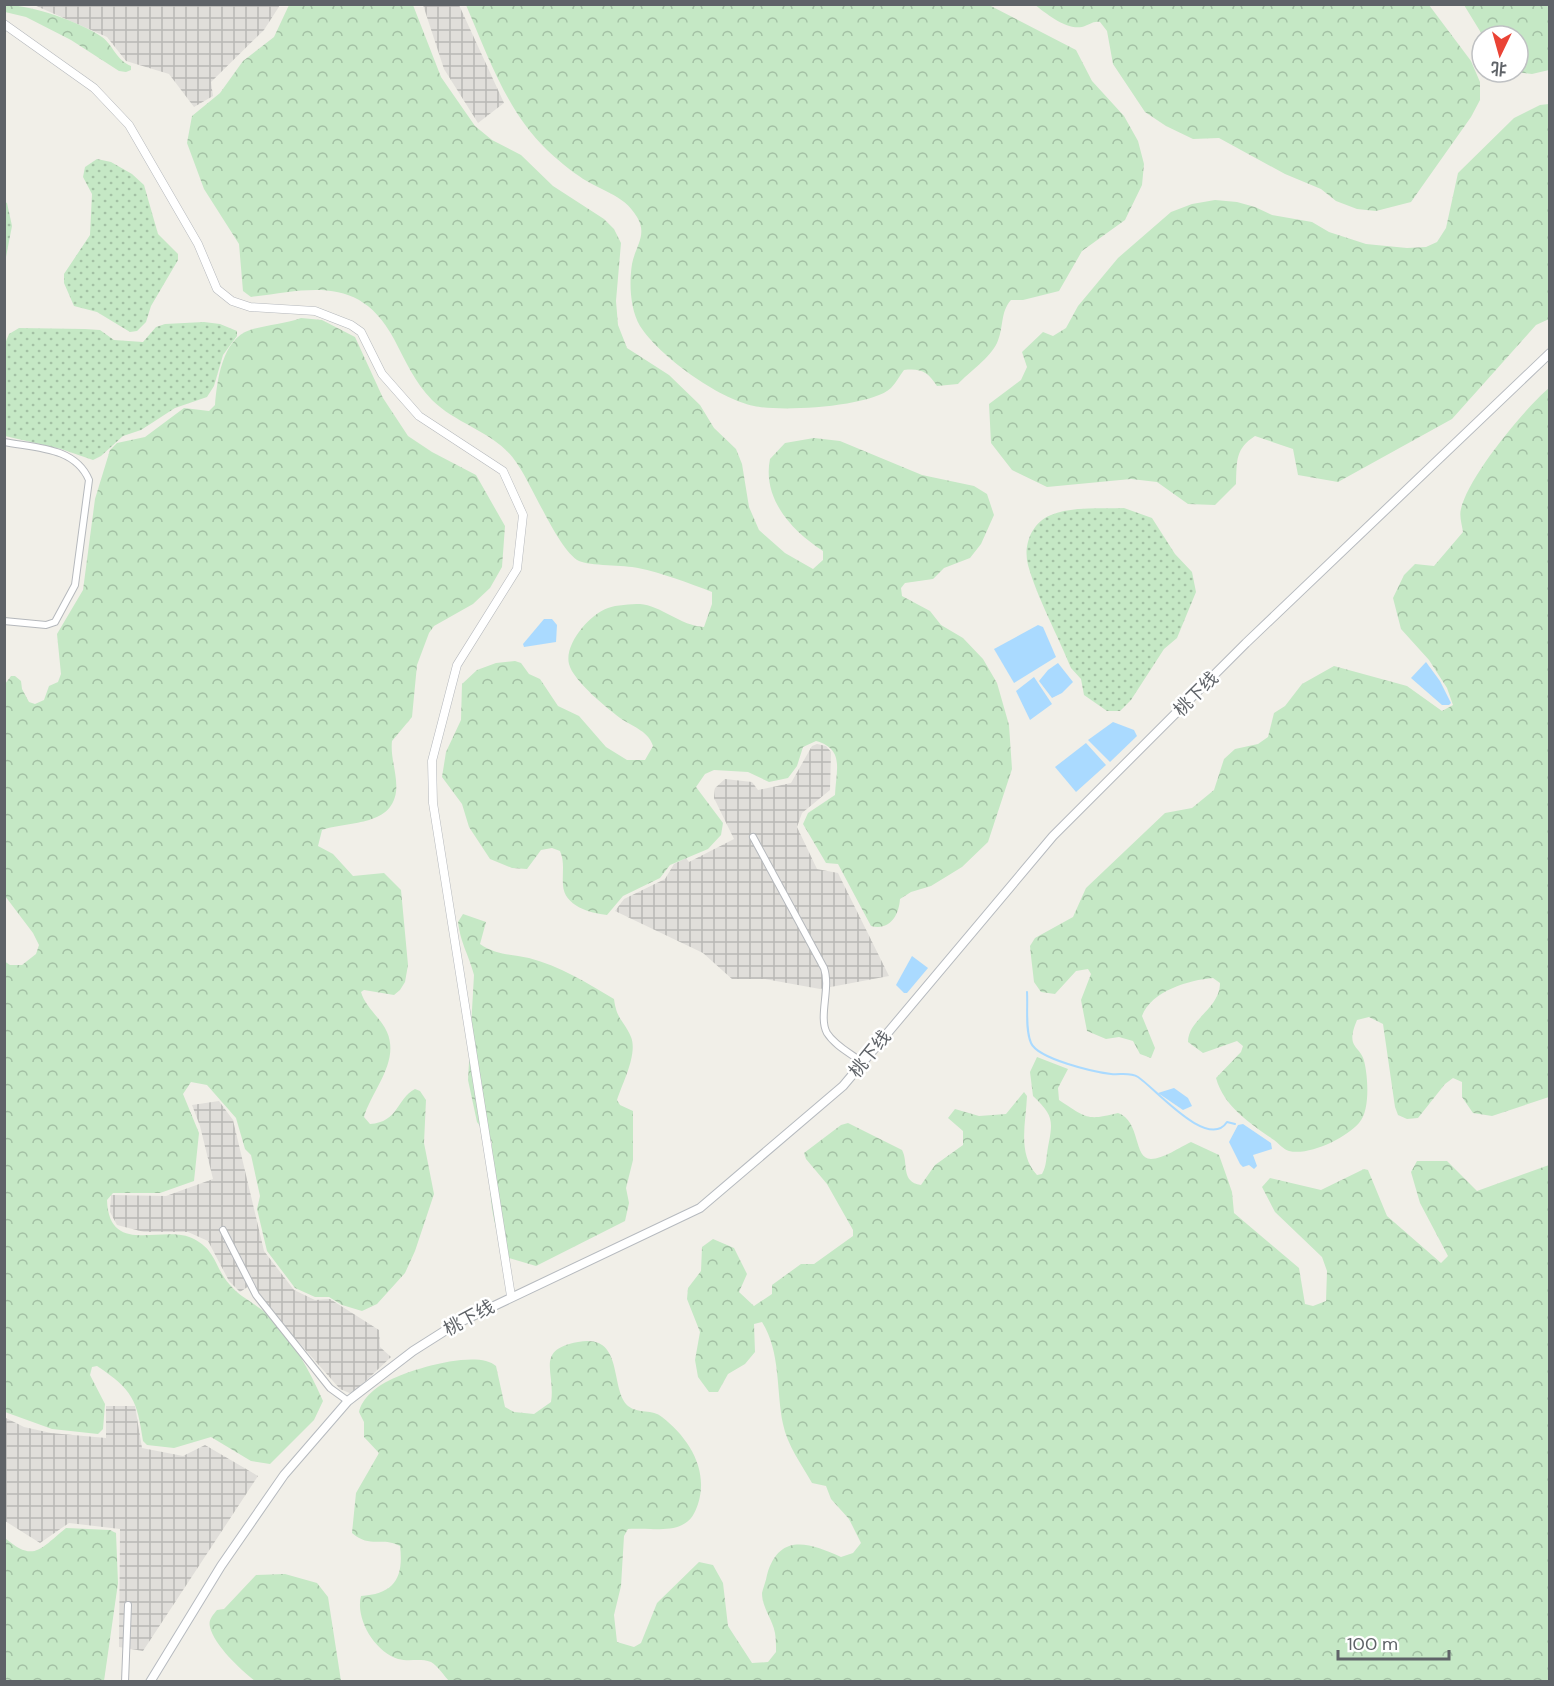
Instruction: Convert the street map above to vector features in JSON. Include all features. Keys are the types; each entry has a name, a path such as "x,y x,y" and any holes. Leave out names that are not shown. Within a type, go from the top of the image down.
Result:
{"main road":[{"name":"桃下线","path":"150,1682 220,1566 284,1475 348,1401 413,1351 454,1325 700,1208 843,1086 1053,836 1246,643 1550,353"}],"street":[{"path":"4,24 94,88 129,125 198,244 217,289 232,301 250,307 315,311 351,325 361,332 382,374 419,416 503,471 523,514 517,569 457,665 432,761 433,803 511,1296"},
{"path":"4,442 67,455 84,468 89,480 75,585 55,622 46,625 4,621"},
{"path":"753,837 824,968 828,985 825,1019 827,1032 834,1041 863,1063"},
{"path":"223,1230 256,1295 330,1388 348,1401"},
{"path":"125,1682 128,1605"}],"shaded area":[{"path":"280,4 264,30 211,82 213,96 194,107 169,74 126,61 107,37 34,5"},
{"path":"423,5 459,5 504,103 478,123 444,69"},
{"path":"817,744 826,746 831,752 830,790 802,813 797,827 817,869 838,873 889,976 820,989 765,979 732,979 703,953 615,911 624,899 665,879 674,864 686,858 689,862 734,839 714,798 715,788 725,779 752,782 758,790 791,783 812,746"},
{"path":"219,1101 233,1120 264,1251 294,1290 315,1300 330,1299 379,1330 380,1347 391,1357 352,1394 340,1389 249,1286 240,1292 229,1281 208,1241 188,1232 144,1232 117,1225 110,1212 111,1195 166,1196 213,1179 200,1126 192,1105"},
{"path":"106,1406 135,1406 142,1448 183,1456 205,1445 258,1476 143,1651 119,1647 120,1529 69,1523 40,1543 5,1521 4,1417 24,1427 51,1433 106,1438"}],"green space":[{"path":"4,5 27,7 93,31 106,40 122,60 131,66 131,70 119,71 71,40 26,17 5,12"},
{"path":"289,5 413,5 441,77 475,126 492,140 521,155 553,186 604,219 614,229 621,243 616,301 618,325 627,348 669,375 700,405 714,428 736,449 742,464 749,507 759,530 785,553 813,569 823,560 823,551 790,524 775,500 769,474 770,459 785,443 814,438 840,441 922,475 974,486 987,494 994,515 981,544 970,558 944,568 933,579 905,583 901,588 902,596 930,611 941,625 963,638 983,659 997,683 1009,725 1012,769 988,842 962,867 931,886 911,892 900,899 898,911 888,924 878,927 871,926 838,864 826,863 803,824 808,813 835,795 837,762 835,755 831,749 816,741 803,747 797,766 788,778 769,782 748,772 714,770 705,774 696,787 723,823 721,835 708,849 670,865 660,878 623,896 607,915 579,907 568,898 564,892 563,863 560,851 552,848 541,850 527,869 512,868 490,859 469,827 462,804 442,777 446,752 461,720 462,684 477,670 496,663 515,661 521,663 529,674 540,679 558,706 579,716 606,747 627,760 645,760 653,746 651,741 645,733 623,720 577,679 569,664 570,648 586,623 601,611 619,605 648,605 687,623 704,627 712,604 712,592 666,575 638,568 579,561 554,531 522,472 508,452 432,400 415,379 381,318 366,304 350,295 332,291 294,291 251,297 243,291 239,244 204,189 187,143 192,116 220,93 243,61 274,37"},
{"path":"466,5 989,5 1076,50 1092,81 1124,116 1138,141 1144,164 1142,185 1125,220 1082,251 1059,291 1023,300 1011,300 1005,310 994,349 958,384 937,386 924,372 904,370 891,388 865,400 804,408 754,406 724,395 691,375 661,350 640,326 632,304 631,287 632,264 641,235 637,217 618,197 587,181 567,167 547,150 520,118 499,82"},
{"path":"1035,5 1429,5 1470,60 1470,84 1480,84 1480,100 1471,117 1411,202 1376,211 1357,209 1336,201 1321,189 1285,174 1219,138 1193,139 1166,126 1145,112 1113,64 1107,31 1100,22 1076,27 1057,20"},
{"path":"1464,5 1549,5 1549,70 1530,74 1530,24 1476,24"},
{"path":"1549,104 1549,319 1536,325 1452,419 1338,482 1298,475 1293,449 1255,436 1248,441 1238,456 1236,484 1215,505 1188,504 1157,482 1131,479 1047,487 1012,470 991,443 989,404 1021,380 1027,367 1022,352 1043,332 1053,336 1066,328 1078,306 1118,258 1171,212 1192,204 1215,200 1237,202 1272,215 1312,222 1329,232 1366,244 1407,248 1426,247 1437,242 1446,228 1458,173 1514,118 1540,105"},
{"path":"97,159 111,162 132,174 144,185 158,234 178,254 178,260 151,306 146,322 137,331 130,332 97,312 74,306 64,283 64,274 90,235 92,194 83,177 85,167"},
{"path":"5,202 12,226 5,262"},
{"path":"301,318 322,320 355,337 383,398 408,436 432,452 476,475 505,526 502,567 490,588 473,604 434,626 429,633 417,665 412,717 392,741 396,792 392,803 377,817 322,830 318,846 333,854 353,876 384,873 401,890 408,965 405,982 394,995 364,990 361,992 366,1003 387,1032 390,1043 388,1065 364,1117 370,1124 387,1119 404,1098 415,1089 420,1091 426,1100 424,1143 434,1194 415,1251 405,1273 377,1304 362,1311 342,1305 329,1297 315,1297 295,1288 267,1251 257,1209 260,1196 251,1155 245,1149 236,1118 207,1085 191,1082 183,1094 199,1133 194,1181 160,1193 113,1193 107,1200 110,1218 117,1228 127,1234 182,1235 202,1244 212,1255 230,1285 269,1316 300,1356 323,1401 314,1420 270,1464 251,1461 211,1437 174,1448 147,1445 143,1441 135,1406 126,1389 97,1366 92,1367 90,1375 105,1404 103,1429 98,1434 52,1429 5,1412 4,961 10,965 22,965 36,954 39,945 33,933 5,896 5,684 11,676 15,676 21,681 22,689 29,702 35,704 44,700 49,686 58,682 61,674 57,634 83,590 95,499 110,450 117,443 145,437 184,408 209,411 215,405 217,384 223,362 233,342 250,330"},
{"path":"204,322 220,324 237,331 237,336 223,355 214,386 207,397 175,408 141,430 123,436 101,456 93,460 61,449 5,436 4,346 9,334 19,328 100,330 114,340 143,342 156,327 165,324"},
{"path":"1549,388 1549,1097 1492,1116 1473,1113 1462,1097 1462,1082 1453,1078 1445,1084 1418,1118 1407,1119 1398,1115 1383,1024 1369,1017 1357,1020 1352,1037 1361,1053 1366,1071 1367,1095 1363,1118 1353,1129 1327,1144 1307,1151 1287,1150 1239,1114 1225,1098 1220,1088 1216,1078 1241,1052 1243,1046 1237,1041 1203,1053 1188,1042 1193,1027 1215,1000 1220,983 1213,978 1182,984 1162,994 1147,1007 1142,1016 1155,1048 1151,1058 1140,1054 1133,1041 1119,1037 1106,1039 1087,1031 1081,1000 1091,974 1088,969 1076,971 1055,994 1041,992 1034,982 1030,946 1035,938 1073,917 1086,888 1165,813 1192,808 1214,790 1224,759 1235,749 1258,744 1268,737 1274,713 1285,706 1302,684 1334,666 1407,686 1442,711 1453,705 1447,688 1429,660 1401,629 1393,598 1404,575 1415,564 1434,566 1463,532 1461,509 1474,480 1498,444"},
{"path":"1124,508 1152,518 1175,554 1192,572 1196,592 1177,638 1164,649 1131,700 1120,711 1107,711 1084,695 1081,679 1071,668 1036,590 1028,565 1027,550 1034,529 1051,515 1078,509"},
{"path":"463,914 486,922 480,944 486,948 552,966 573,975 614,999 617,1012 633,1044 631,1060 617,1100 620,1105 633,1111 633,1160 626,1188 629,1203 625,1221 536,1266 509,1258 502,1245 493,1216 490,1186 492,1142 477,1122 468,1080 474,975 459,930 458,922"},
{"path":"1037,1057 1068,1069 1058,1088 1059,1100 1087,1116 1099,1117 1118,1113 1125,1117 1145,1157 1151,1159 1161,1157 1191,1142 1219,1155 1232,1192 1234,1213 1299,1268 1305,1304 1313,1306 1326,1301 1327,1271 1322,1257 1275,1212 1262,1187 1270,1178 1321,1190 1364,1169 1368,1170 1387,1216 1441,1263 1448,1256 1420,1203 1411,1172 1417,1161 1447,1161 1477,1191 1549,1165 1549,1681 450,1682 431,1662 398,1659 375,1642 361,1615 361,1596 372,1595 389,1588 398,1575 401,1557 400,1546 387,1542 371,1542 352,1533 356,1493 379,1453 364,1437 364,1422 359,1412 363,1402 380,1386 400,1376 444,1362 475,1359 487,1361 496,1366 505,1407 514,1412 534,1414 551,1402 551,1357 564,1346 593,1341 603,1346 609,1354 622,1398 628,1406 658,1415 672,1425 694,1456 701,1479 698,1504 688,1521 670,1528 628,1529 624,1536 621,1586 614,1615 617,1642 634,1647 641,1643 657,1603 699,1562 713,1565 723,1583 728,1626 752,1663 768,1662 776,1652 776,1638 762,1593 772,1561 779,1552 788,1547 807,1545 841,1557 853,1553 861,1543 849,1519 831,1499 826,1486 812,1483 788,1440 783,1424 775,1359 762,1322 754,1324 755,1352 745,1364 728,1374 718,1392 709,1392 698,1377 695,1360 700,1332 687,1299 688,1288 701,1271 702,1247 713,1239 734,1248 747,1274 739,1292 754,1306 772,1294 772,1285 801,1264 814,1264 853,1236 853,1230 827,1184 806,1159 804,1153 841,1125 848,1123 902,1150 910,1180 921,1185 935,1165 963,1145 963,1131 948,1118 955,1109 979,1116 1006,1114 1024,1092 1027,1096 1024,1137 1027,1157 1037,1175 1042,1174 1046,1164 1051,1125 1045,1109 1033,1096 1030,1072"},
{"path":"66,1528 110,1530 116,1533 118,1583 104,1681 5,1681 5,1538 23,1550 37,1550"},
{"path":"285,1574 317,1583 328,1597 341,1681 255,1681 229,1657 213,1634 210,1624 212,1616 217,1610 224,1609 256,1575"}],"water":[{"path":"544,619 552,619 557,625 556,642 524,647 523,644"},
{"path":"1038,625 1043,627 1056,657 1014,683 994,649"},
{"path":"1426,662 1440,681 1451,703 1449,705 1442,705 1411,678"},
{"path":"1058,663 1073,682 1062,693 1052,698 1039,681"},
{"path":"1034,677 1052,704 1030,720 1016,691"},
{"path":"1113,722 1134,730 1137,736 1110,762 1088,740"},
{"path":"1086,743 1106,765 1076,792 1055,767"},
{"path":"912,956 928,968 907,993 904,993 896,985"},
{"path":"1174,1088 1188,1098 1192,1106 1183,1110 1158,1093"},
{"path":"1243,1124 1271,1143 1272,1149 1253,1155 1257,1166 1254,1169 1249,1165 1243,1167 1240,1164 1229,1142 1238,1125"}],"waterway":[{"path":"1027,992 1027,1025 1031,1043 1036,1049 1067,1064 1092,1071 1135,1075 1182,1114 1207,1129 1218,1129 1227,1122 1235,1124"}]}
